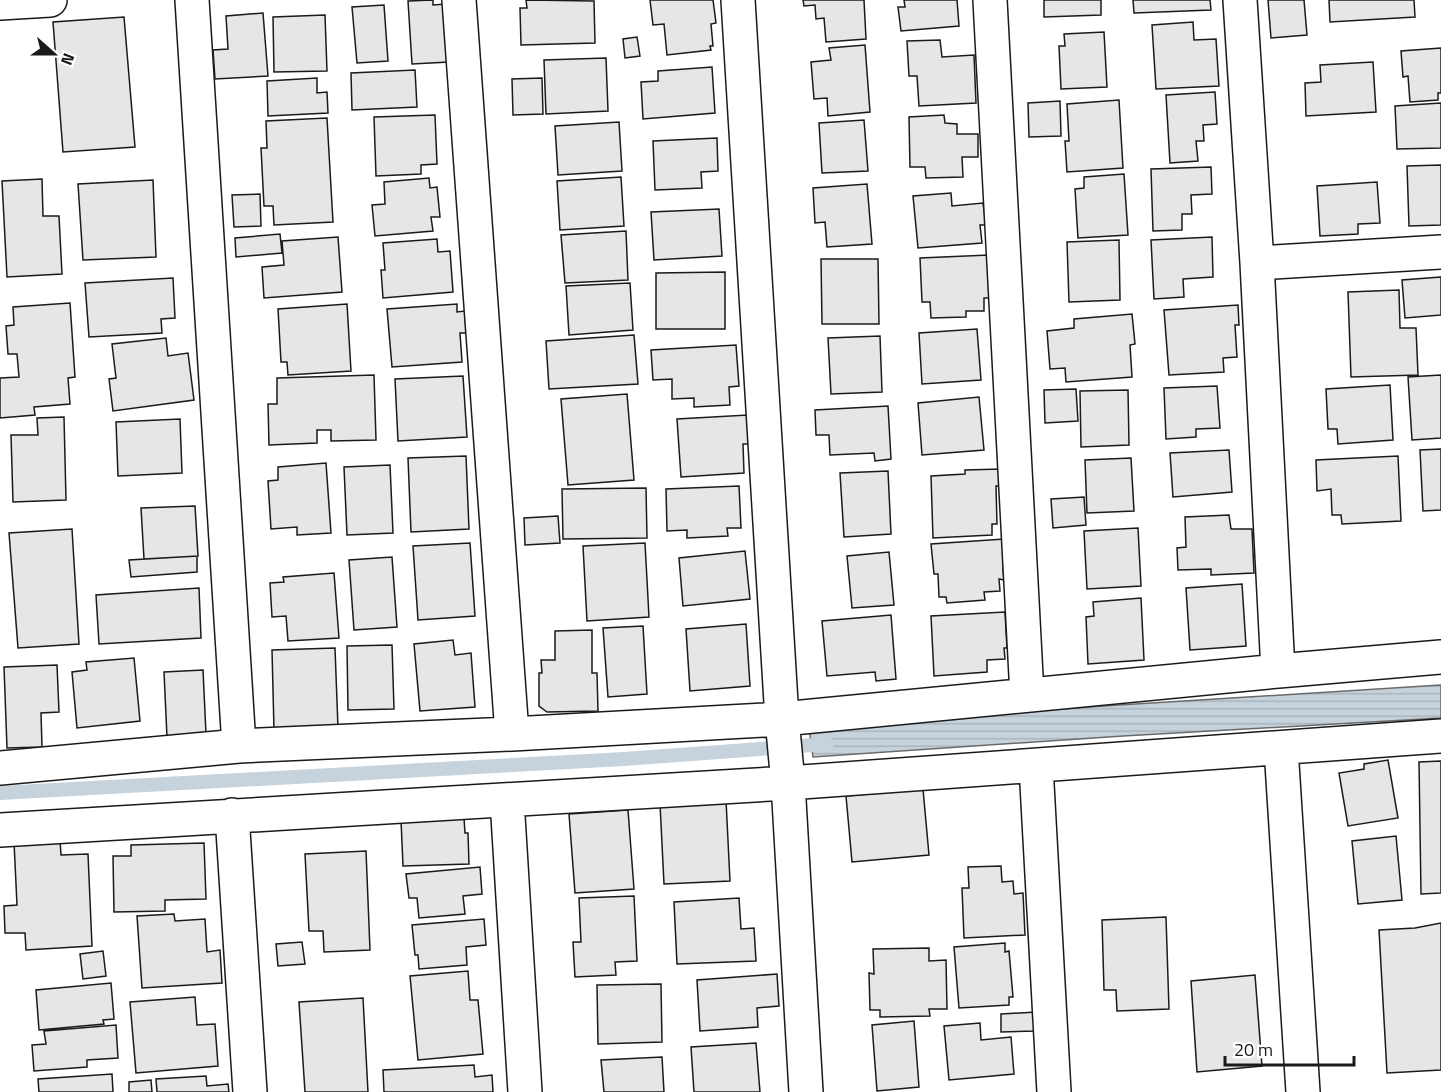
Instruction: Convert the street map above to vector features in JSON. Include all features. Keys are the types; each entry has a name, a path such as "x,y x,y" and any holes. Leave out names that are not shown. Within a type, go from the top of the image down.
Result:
{"street":[{"path":"0,3 50,0"},
{"path":"192,0 239,746"},
{"path":"459,0 512,734"},
{"path":"738,0 806,1092"},
{"path":"990,0 1027,695"},
{"path":"1240,0 1257,263 1278,671"},
{"path":"1257,263 1441,252"},
{"path":"0,768 239,746 782,719 1441,657"},
{"path":"0,830 788,783 1441,736"},
{"path":"1281,748 1303,1092"},
{"path":"1036,766 1054,1092"},
{"path":"507,800 525,1092"},
{"path":"232,815 250,1092"}],"shaded area":[{"path":"1441,685 1441,718 813,757 809,728 1087,707"}],"building":[{"path":"433,0 433,5 446,4 449,62 412,64 408,1"},
{"path":"526,0 594,1 595,43 521,45 520,8 527,8"},
{"path":"650,0 713,0 716,23 711,24 713,46 710,46 711,50 667,55 664,24 653,25"},
{"path":"803,0 864,0 866,39 826,42 824,18 816,19 815,5 804,6"},
{"path":"904,0 957,0 959,26 901,31 898,7 905,7"},
{"path":"1044,0 1101,0 1101,15 1044,17"},
{"path":"1133,0 1210,0 1211,10 1134,13"},
{"path":"1268,0 1304,0 1307,35 1271,38"},
{"path":"1329,0 1414,0 1415,17 1330,22"},
{"path":"384,5 388,61 357,63 352,7"},
{"path":"263,13 268,76 215,79 213,50 228,49 226,16"},
{"path":"325,15 327,71 274,72 273,17"},
{"path":"124,17 135,147 63,152 53,22"},
{"path":"1193,22 1194,40 1216,39 1219,86 1156,89 1152,25"},
{"path":"1104,32 1107,87 1061,89 1059,46 1065,46 1064,34"},
{"path":"637,37 640,56 625,58 623,39"},
{"path":"940,40 942,57 974,55 976,103 919,106 917,76 909,76 907,41"},
{"path":"865,45 870,112 828,116 827,98 814,99 811,62 831,60 829,48"},
{"path":"1441,48 1441,93 1438,93 1438,100 1410,102 1408,76 1403,77 1401,51"},
{"path":"606,58 608,111 546,114 544,60"},
{"path":"1373,62 1376,112 1306,116 1305,83 1321,82 1320,65"},
{"path":"712,67 715,113 643,119 641,82 658,81 658,71"},
{"path":"415,70 417,107 352,110 351,73"},
{"path":"317,78 317,93 327,92 328,113 268,116 267,81"},
{"path":"542,78 543,114 513,115 512,79"},
{"path":"1215,92 1217,124 1203,125 1204,141 1196,141 1198,161 1170,163 1166,95"},
{"path":"1119,100 1123,168 1067,172 1065,141 1069,141 1067,104"},
{"path":"1060,101 1061,136 1029,137 1028,103"},
{"path":"1441,103 1441,148 1397,149 1395,106"},
{"path":"435,115 437,164 421,165 421,174 376,176 374,117"},
{"path":"944,115 945,123 957,124 957,134 978,134 978,157 962,157 963,177 926,178 925,167 910,167 909,117"},
{"path":"327,118 333,222 274,225 273,206 264,206 261,148 267,148 266,121"},
{"path":"864,120 868,171 822,173 819,123"},
{"path":"619,122 622,171 558,175 555,126"},
{"path":"717,138 718,171 701,172 702,188 655,190 653,141"},
{"path":"1441,165 1441,225 1409,226 1407,166"},
{"path":"1211,167 1212,194 1191,195 1192,214 1182,214 1182,230 1153,231 1151,169"},
{"path":"1124,174 1128,235 1078,238 1075,189 1084,188 1084,177"},
{"path":"621,177 624,226 560,230 557,181"},
{"path":"429,178 430,188 437,187 440,217 431,217 433,231 375,236 372,205 385,204 384,182"},
{"path":"42,179 43,216 59,216 62,274 7,277 2,181"},
{"path":"153,180 156,257 83,260 78,184"},
{"path":"1377,182 1380,223 1358,224 1358,234 1320,236 1317,186"},
{"path":"867,184 872,244 827,247 825,222 815,223 813,188"},
{"path":"951,193 952,206 983,203 986,225 980,225 982,243 918,248 913,196"},
{"path":"260,194 261,226 234,227 232,195"},
{"path":"719,209 722,256 654,260 651,212"},
{"path":"626,231 628,280 565,283 561,235"},
{"path":"280,234 282,253 236,257 235,238"},
{"path":"338,237 342,292 264,298 262,267 284,265 282,241"},
{"path":"1212,237 1213,277 1183,279 1184,297 1154,299 1151,240"},
{"path":"437,239 438,252 450,251 453,292 383,298 381,270 385,270 383,243"},
{"path":"1119,240 1120,300 1069,302 1067,242"},
{"path":"989,255 990,298 984,298 984,311 966,311 966,317 931,318 930,302 922,302 920,258"},
{"path":"821,259 878,259 879,324 822,324"},
{"path":"725,272 725,329 656,329 656,273"},
{"path":"1441,277 1441,315 1405,318 1402,280"},
{"path":"173,278 175,318 161,319 162,333 89,337 85,283"},
{"path":"630,283 633,330 569,335 566,286"},
{"path":"1399,290 1400,328 1416,328 1418,375 1351,377 1348,292"},
{"path":"70,303 75,377 68,378 70,404 34,407 35,415 0,418 0,378 19,377 17,354 8,354 6,326 14,325 13,307"},
{"path":"347,304 351,371 288,375 287,362 281,362 278,309"},
{"path":"457,304 457,312 465,311 466,333 460,333 462,362 392,367 387,309"},
{"path":"1238,305 1239,325 1235,325 1237,357 1223,358 1224,372 1169,375 1164,310"},
{"path":"1132,314 1135,344 1130,345 1132,377 1066,382 1065,368 1050,369 1047,331 1074,328 1074,319"},
{"path":"977,329 981,380 922,384 919,333"},
{"path":"634,335 638,384 549,389 546,341"},
{"path":"880,336 882,392 831,394 828,338"},
{"path":"166,338 168,356 188,353 194,400 113,411 109,379 116,378 112,344"},
{"path":"736,345 739,386 729,387 730,405 694,407 694,398 672,399 672,379 653,380 651,350"},
{"path":"374,375 376,440 331,441 331,430 317,430 317,443 269,445 268,404 277,404 277,378"},
{"path":"1441,375 1441,438 1412,440 1408,377"},
{"path":"463,376 467,437 398,441 395,379"},
{"path":"1390,385 1393,440 1338,444 1337,429 1328,429 1326,389"},
{"path":"1217,386 1220,428 1196,429 1196,437 1166,439 1164,388"},
{"path":"1076,389 1078,421 1045,423 1044,390"},
{"path":"1128,390 1129,445 1081,447 1080,391"},
{"path":"627,394 634,480 568,485 561,399"},
{"path":"979,397 984,450 922,455 918,403"},
{"path":"888,406 891,459 875,461 874,453 830,455 829,435 816,435 815,410"},
{"path":"748,415 750,444 743,444 744,473 681,477 677,419"},
{"path":"64,417 66,500 13,502 11,435 38,435 37,418"},
{"path":"180,419 182,473 118,476 116,422"},
{"path":"1441,449 1441,510 1423,511 1420,450"},
{"path":"1229,450 1232,492 1173,497 1170,453"},
{"path":"466,456 469,529 411,532 408,458"},
{"path":"1398,456 1401,521 1342,524 1341,515 1332,515 1331,489 1317,491 1316,460"},
{"path":"1131,458 1134,511 1087,513 1085,460"},
{"path":"326,463 331,533 297,535 297,527 271,529 268,481 278,480 278,467"},
{"path":"390,465 393,533 347,535 344,467"},
{"path":"1001,469 1002,486 996,486 997,524 992,524 992,535 933,538 931,476 965,474 965,470"},
{"path":"888,471 891,534 844,537 840,473"},
{"path":"739,486 741,528 727,528 728,536 687,538 687,530 667,531 666,489"},
{"path":"646,488 647,538 563,539 562,489"},
{"path":"1084,497 1086,525 1053,528 1051,499"},
{"path":"195,506 198,556 144,559 141,508"},
{"path":"1229,515 1231,529 1252,529 1254,573 1211,575 1211,569 1178,570 1177,548 1186,547 1185,517"},
{"path":"558,516 560,543 525,545 524,518"},
{"path":"1138,528 1141,586 1087,589 1084,531"},
{"path":"72,529 79,644 18,648 9,533"},
{"path":"1004,539 1006,568 1003,568 1004,580 999,579 1000,591 984,592 985,600 947,603 946,597 939,597 938,574 934,574 931,544"},
{"path":"470,543 475,616 418,620 413,546"},
{"path":"645,543 649,617 587,621 583,546"},
{"path":"745,551 750,599 683,606 679,558"},
{"path":"889,552 894,605 852,608 847,556"},
{"path":"197,556 197,572 131,577 129,560"},
{"path":"392,557 397,627 354,630 349,560"},
{"path":"334,573 339,638 288,641 286,616 272,617 270,583 284,582 283,577"},
{"path":"1242,584 1246,646 1190,650 1186,588"},
{"path":"199,588 201,638 99,644 96,595"},
{"path":"1141,598 1144,660 1088,664 1086,617 1094,616 1093,602"},
{"path":"1005,612 1007,648 1004,648 1005,659 987,660 987,672 934,676 931,616"},
{"path":"891,615 896,679 876,681 875,672 827,676 822,621"},
{"path":"746,624 750,686 690,691 686,629"},
{"path":"643,626 647,694 608,697 603,628"},
{"path":"592,630 592,673 597,673 598,711 547,712 539,706 539,673 542,673 541,660 555,660 555,631"},
{"path":"453,640 455,655 471,653 475,707 420,711 414,644"},
{"path":"392,645 394,709 348,710 347,646"},
{"path":"335,648 338,728 274,730 272,650"},
{"path":"134,658 140,721 77,728 72,672 87,670 86,662"},
{"path":"57,665 59,712 41,713 42,747 7,748 4,667"},
{"path":"203,670 206,734 167,737 164,672"},
{"path":"1388,760 1398,818 1348,826 1339,773 1364,769 1364,764"},
{"path":"1441,761 1441,893 1421,894 1419,762"},
{"path":"923,789 929,855 852,862 846,796"},
{"path":"726,800 730,881 664,884 660,804"},
{"path":"628,810 634,889 575,893 569,814"},
{"path":"464,818 465,833 468,833 469,864 403,866 401,820"},
{"path":"1396,836 1402,900 1358,904 1352,841"},
{"path":"60,840 61,855 88,854 92,946 26,950 25,933 5,933 4,906 17,905 14,842"},
{"path":"204,843 206,899 165,900 165,911 114,912 113,856 131,856 131,845"},
{"path":"366,851 370,950 324,952 323,931 309,931 305,854"},
{"path":"1001,866 1002,882 1013,881 1014,894 1023,893 1025,935 964,938 962,888 969,888 968,867"},
{"path":"480,867 482,894 463,896 465,914 419,918 417,898 409,898 406,874"},
{"path":"634,896 637,961 615,962 616,975 575,977 573,942 581,942 579,898"},
{"path":"739,898 741,929 754,928 756,961 677,964 674,902"},
{"path":"174,914 175,921 205,919 207,952 220,950 222,983 142,988 137,916"},
{"path":"1166,917 1169,1009 1117,1011 1116,990 1104,990 1102,920"},
{"path":"484,919 486,945 466,947 467,965 419,969 412,925"},
{"path":"1441,923 1441,1070 1387,1073 1379,930 1415,928"},
{"path":"302,942 305,964 278,966 276,944"},
{"path":"1005,943 1005,952 1009,951 1013,997 1009,997 1009,1005 959,1008 954,947"},
{"path":"929,948 929,961 946,960 947,1009 929,1009 930,1016 880,1017 880,1010 870,1010 869,973 874,974 873,949"},
{"path":"103,951 106,976 83,979 80,954"},
{"path":"468,971 470,1000 478,1000 483,1054 418,1060 410,976"},
{"path":"777,974 779,1006 757,1008 758,1027 700,1031 697,980"},
{"path":"1255,975 1262,1066 1197,1072 1191,981"},
{"path":"111,983 114,1019 103,1020 104,1024 39,1030 36,990"},
{"path":"661,984 662,1042 598,1044 597,985"},
{"path":"195,997 197,1025 215,1024 218,1066 136,1073 130,1002"},
{"path":"363,998 368,1092 305,1092 299,1002"},
{"path":"1036,1012 1037,1031 1001,1032 1001,1014"},
{"path":"914,1021 919,1087 877,1091 872,1025"},
{"path":"980,1023 981,1040 1011,1037 1014,1074 949,1080 944,1026"},
{"path":"116,1025 118,1058 87,1060 87,1067 34,1071 32,1045 46,1044 44,1031"},
{"path":"756,1043 760,1092 694,1092 691,1047"},
{"path":"662,1057 664,1092 604,1092 601,1060"},
{"path":"474,1065 475,1077 492,1075 493,1092 384,1092 383,1070"},
{"path":"112,1074 113,1092 39,1092 38,1079"},
{"path":"206,1076 207,1086 228,1084 229,1092 157,1092 156,1079"},
{"path":"151,1080 152,1092 129,1092 129,1082"}],"waterway":[{"path":"0,793 624,759 827,744"}]}
